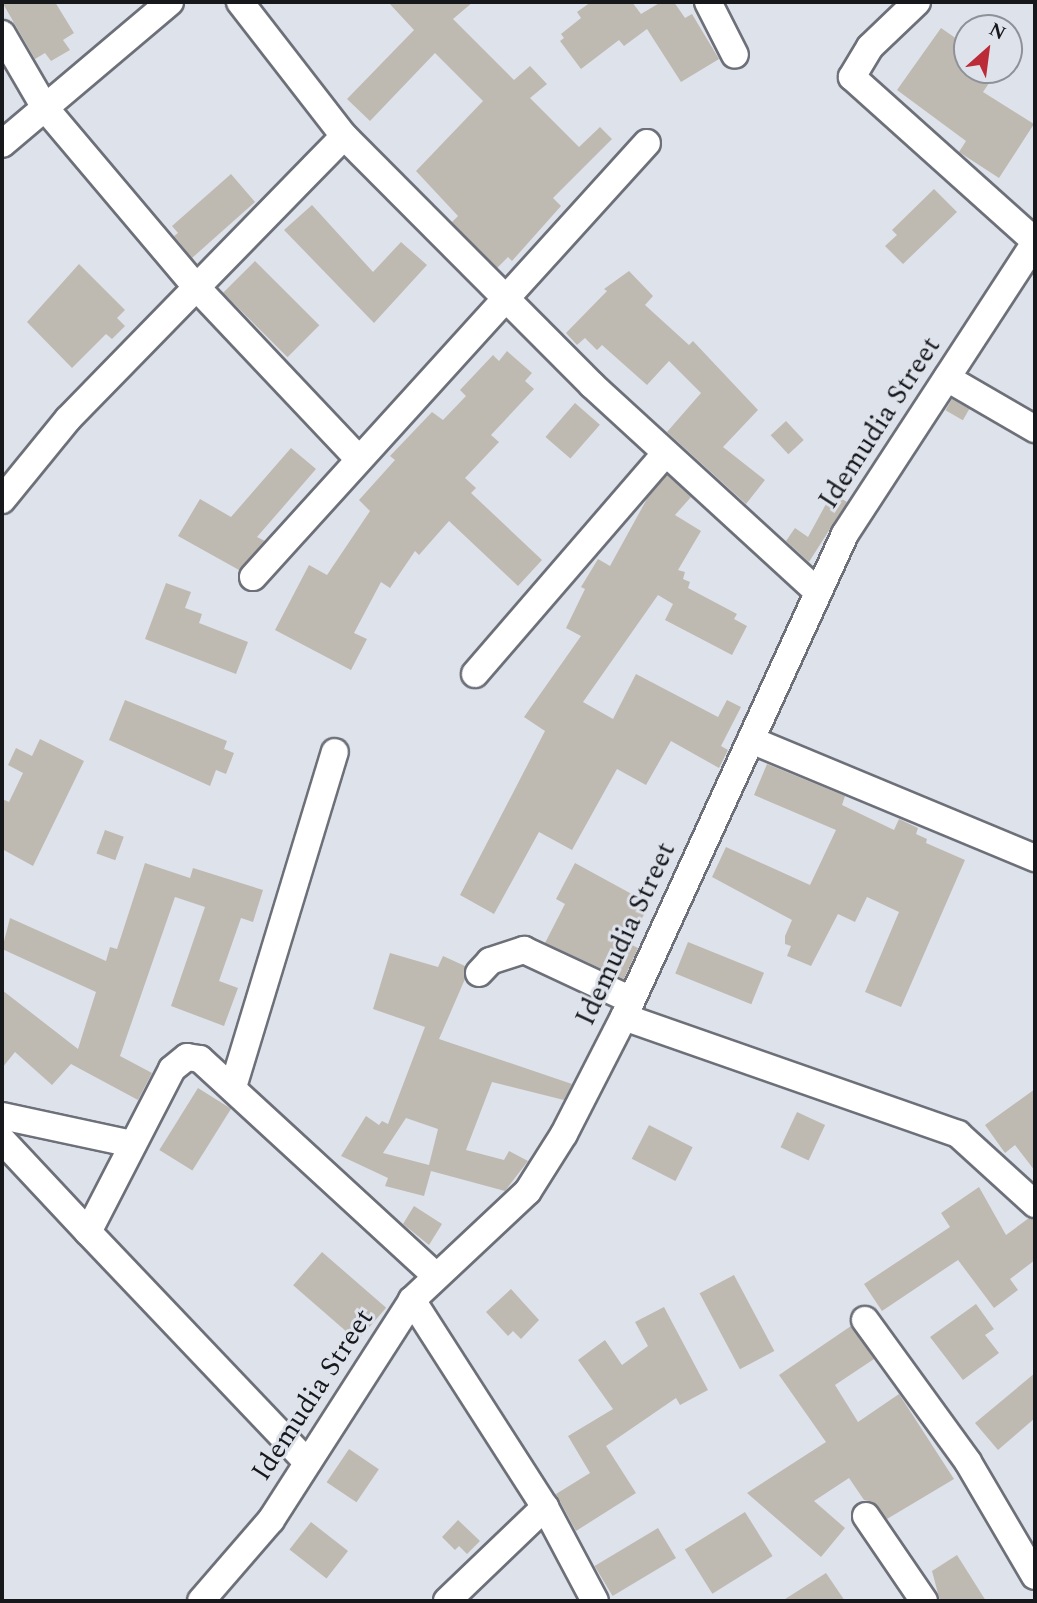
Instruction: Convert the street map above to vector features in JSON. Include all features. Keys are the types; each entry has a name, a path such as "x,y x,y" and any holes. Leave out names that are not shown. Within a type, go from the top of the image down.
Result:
{"street":[{"path":"2,144 170,2"},
{"path":"708,2 736,55"},
{"path":"917,2 870,47 852,77 1035,242"},
{"path":"251,5 344,136 503,298 665,454 817,591"},
{"path":"2,34 44,108 198,289 359,459"},
{"path":"2,500 68,419 198,289 344,136"},
{"path":"253,577 503,298 647,143"},
{"name":"Idemudia Street","path":"201,1601 271,1520 412,1300 528,1191 564,1134 628,1009 845,534 1035,242"},
{"path":"947,378 1035,429"},
{"path":"475,674 665,454"},
{"path":"751,740 1035,858"},
{"path":"233,1087 335,752"},
{"path":"479,973 490,961 524,950 628,1009 958,1134 1035,1204"},
{"path":"88,1232 178,1061 187,1057 200,1059 233,1087 436,1276"},
{"path":"2,1116 133,1144"},
{"path":"2,1140 307,1462"},
{"path":"412,1300 545,1507 595,1601"},
{"path":"865,1320 968,1462 1035,1576"},
{"path":"447,1601 545,1507"},
{"path":"866,1516 924,1601"}],"building":[{"path":"2,2 55,2 74,33 63,40 70,50 51,61 45,53 35,59"},
{"path":"388,2 473,2 453,19 514,80 530,66 547,84 530,98 579,147 600,127 612,139 553,198 561,206 512,261 508,257 497,268 452,222 458,216 416,171 483,101 435,53 370,121 347,99 414,30"},
{"path":"591,2 632,2 641,14 661,2 674,2 685,18 692,14 719,59 681,82 647,29 624,46 619,40 581,69 560,41 564,38 561,34 581,18 577,12"},
{"path":"941,28 953,36 953,84 988,84 983,92 1034,124 999,178 959,152 966,141 897,90"},
{"path":"231,174 255,202 192,258 174,236 178,233 172,226"},
{"path":"934,189 957,212 903,264 885,246 897,235 892,230"},
{"path":"312,205 373,272 401,242 427,265 374,323 284,230"},
{"path":"255,261 319,325 288,357 223,293"},
{"path":"79,264 125,310 117,318 125,326 112,339 106,334 72,368 27,322"},
{"path":"629,271 653,296 645,305 689,345 693,341 758,410 723,447 765,480 746,504 667,432 701,393 669,361 647,385 602,345 597,350 585,338 577,345 566,333 607,291 604,289"},
{"path":"507,351 532,373 525,381 534,389 491,435 499,442 465,478 476,488 471,493 542,560 518,586 449,521 419,555 415,551 390,588 381,582 354,633 367,639 351,670 275,630 309,565 327,575 370,511 359,500 395,460 390,456 432,412 443,420 466,396 460,390 493,355 499,361"},
{"path":"952,399 969,409 963,420 946,410"},
{"path":"575,403 600,425 570,459 545,437"},
{"path":"786,421 804,440 788,454 771,435"},
{"path":"291,448 316,469 257,537 265,541 239,570 178,536 200,499 231,517"},
{"path":"667,475 691,497 675,515 701,531 678,570 685,572 683,579 690,582 688,588 737,614 734,619 747,626 732,655 665,620 673,604 658,595 583,702 613,719 636,674 718,717 727,700 741,707 721,746 728,750 719,768 671,741 646,785 617,769 572,850 539,832 494,914 460,895 545,731 524,717 581,636 566,628 585,589 581,587 598,559 610,566 648,497"},
{"path":"832,493 847,502 809,562 786,541 795,528 808,537"},
{"path":"166,583 191,592 185,608 202,614 199,623 248,642 236,674 145,639"},
{"path":"125,700 227,741 224,749 234,753 226,774 216,770 210,786 109,740"},
{"path":"40,739 84,761 33,866 2,849 2,799 9,802 23,773 8,765 16,748 32,756"},
{"path":"767,764 845,796 842,805 894,830 899,819 918,828 916,834 927,839 926,843 965,860 901,1007 865,992 899,912 867,897 855,922 838,914 811,966 787,956 791,946 785,944 785,936 792,920 712,877 726,847 810,885 836,830 754,795"},
{"path":"105,830 124,837 115,860 96,853"},
{"path":"145,863 190,878 193,868 263,890 253,922 241,918 219,981 238,988 224,1026 171,1006 205,907 175,897 120,1056 152,1073 138,1100 71,1064 52,1085 15,1052 2,1068 2,990 78,1049 96,992 2,949 10,918 106,961 110,947 117,949"},
{"path":"575,863 650,904 628,943 638,948 624,979 545,943 565,904 556,899"},
{"path":"688,942 764,973 751,1004 675,974"},
{"path":"390,953 438,967 443,956 465,966 465,979 439,1039 572,1084 564,1100 492,1082 466,1150 504,1160 509,1151 528,1161 505,1191 431,1171 424,1196 385,1186 388,1178 341,1156 366,1116 379,1125 382,1121 388,1124 425,1027 373,1009","holes":["406,1118 438,1129 429,1165 383,1153"]},
{"path":"198,1088 231,1109 192,1171 159,1150"},
{"path":"1035,1089 1035,1171 1015,1145 1005,1153 985,1125"},
{"path":"797,1112 825,1125 809,1160 781,1147"},
{"path":"649,1125 693,1147 675,1181 632,1159"},
{"path":"979,1187 1006,1235 1029,1218 1035,1219 1035,1260 1010,1279 1018,1290 994,1308 958,1260 882,1311 864,1284 950,1227 941,1213"},
{"path":"414,1206 442,1224 429,1245 403,1224"},
{"path":"322,1252 386,1308 357,1341 293,1285"},
{"path":"734,1275 774,1351 740,1369 700,1293"},
{"path":"511,1289 539,1320 521,1339 513,1331 508,1336 486,1312"},
{"path":"976,1304 994,1329 985,1335 999,1353 963,1380 930,1337"},
{"path":"664,1307 708,1390 680,1405 676,1398 606,1446 636,1493 576,1531 556,1494 590,1473 568,1436 613,1409 578,1360 605,1340 622,1365 648,1346 635,1322"},
{"path":"851,1326 874,1359 835,1385 858,1422 899,1394 954,1479 887,1519 873,1502 864,1500 849,1478 814,1501 845,1528 821,1557 747,1493 826,1442 779,1375"},
{"path":"1035,1373 1035,1418 998,1450 975,1423"},
{"path":"349,1449 379,1469 356,1502 327,1482"},
{"path":"745,1512 773,1556 712,1594 685,1550"},
{"path":"458,1520 480,1541 467,1554 459,1546 455,1550 442,1537"},
{"path":"311,1522 348,1551 326,1579 289,1550"},
{"path":"658,1528 676,1558 613,1596 595,1566"},
{"path":"957,1555 986,1601 940,1601 932,1571"},
{"path":"826,1573 845,1601 782,1601"}]}
